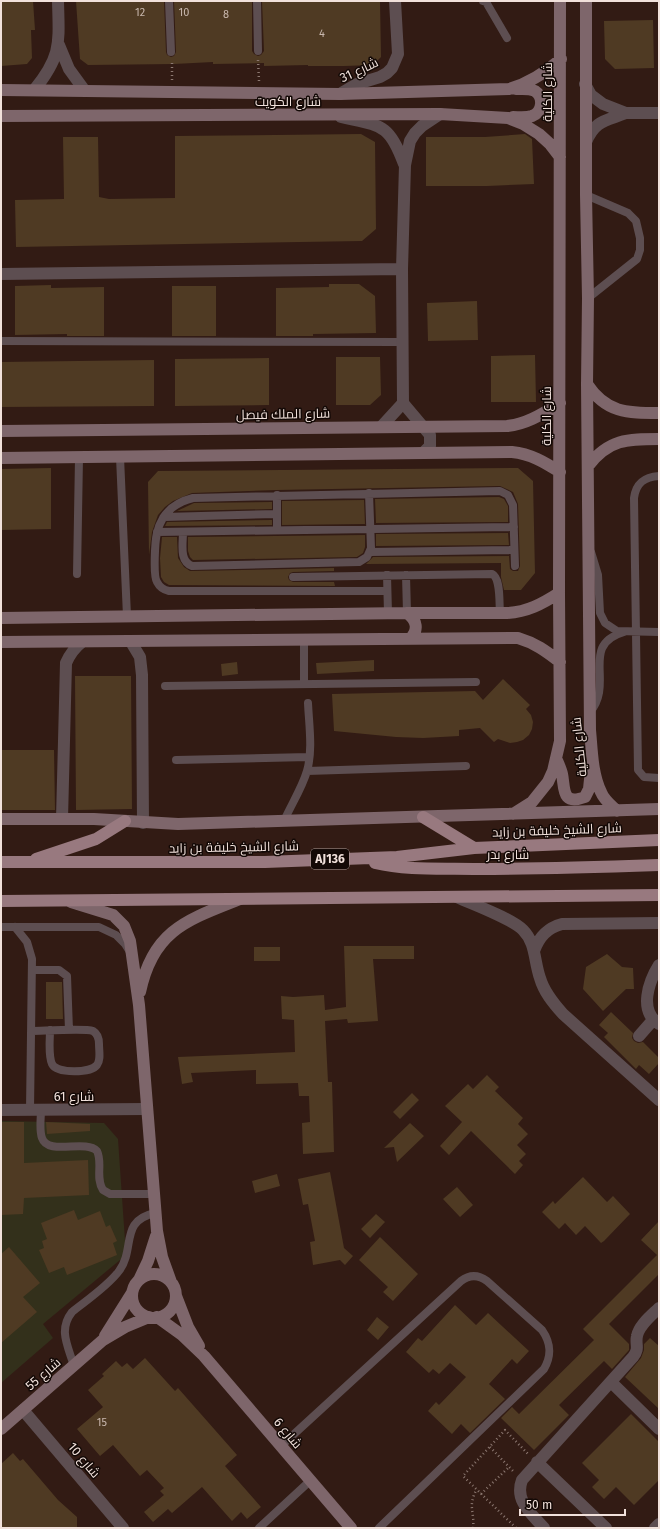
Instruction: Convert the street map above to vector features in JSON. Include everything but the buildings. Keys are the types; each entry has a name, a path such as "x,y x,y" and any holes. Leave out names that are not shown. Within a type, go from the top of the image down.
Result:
{"main road":[{"path":"423,817 474,848"},
{"path":"25,863 96,839 125,821"},
{"name":"شارع الشيخ خليفة بن زايد","path":"1,862 265,862 397,856 474,848 659,840"},
{"name":"شارع بدر","path":"358,858 396,866 416,868 524,869 659,865"},
{"path":"1,901 659,895"}],"street":[{"path":"34,90 50,69 55,57 58,45 58,1"},
{"name":"شارع 31","path":"340,94 357,84 380,77 392,68 398,54 395,1"},
{"name":"شارع الكلية","path":"513,814 532,802 548,782 553,771 560,741 560,1"},
{"name":"شارع الكلية","path":"586,1 585,84 588,298 587,384 590,713 593,760 597,784 601,793 617,811"},
{"path":"58,45 69,68 85,91"},
{"name":"شارع الكويت","path":"1,90 340,94 509,88 523,85 539,77 561,58"},
{"path":"585,84 591,95 596,100 626,113"},
{"path":"508,118 531,117 539,110 541,105 541,100 535,91 530,89 509,88"},
{"path":"586,142 593,129 600,122 626,113 659,113"},
{"path":"382,427 403,403 402,269 405,165 410,142 415,133 422,126 440,114"},
{"name":"شارع الكويت","path":"1,116 440,114 508,118 523,124 539,134 560,156"},
{"path":"332,115 371,124 384,130 394,140 405,165"},
{"path":"1,274 402,269"},
{"path":"587,384 599,399 615,409 632,413 659,413"},
{"path":"403,403 428,431 431,440 430,446 423,454"},
{"name":"شارع الملك فيصل","path":"1,431 518,425 530,421 560,403"},
{"path":"588,466 600,452 616,443 630,439 659,439"},
{"path":"1,458 518,452 536,457 560,472"},
{"path":"1,618 500,613 519,612 531,609 543,604 559,593"},
{"path":"407,613 415,620 416,625 416,630 410,639"},
{"path":"1,642 304,641 518,638 538,646 560,662"},
{"path":"62,819 66,668 70,655 82,642"},
{"path":"131,642 140,657 142,675 143,823"},
{"path":"556,758 562,775 564,791 568,797 577,799 585,797 587,793 593,760"},
{"path":"1,819 62,819 178,824 659,809"},
{"path":"139,1005 140,993 146,968 165,939 173,931 191,919 242,898"},
{"path":"457,898 516,924 528,936 534,952 540,979 553,1003 562,1014 659,1100"},
{"path":"69,901 106,912 119,920 128,933 133,957 139,1005 157,1231 162,1257 175,1289 176,1296 174,1304 170,1310 164,1315 153,1317 138,1311 135,1306 132,1293 152,1251 157,1231"},
{"path":"534,952 544,934 555,926 562,924 659,923"},
{"path":"639,1036 656,1022 647,1007 647,994 651,979 659,965"},
{"name":"شارع 61","path":"1,1110 147,1109"},
{"path":"139,1280 152,1274 166,1278 171,1282"},
{"name":"شارع 55","path":"103,1340 132,1293"},
{"name":"شارع 6","path":"176,1296 188,1327 204,1356"},
{"path":"544,1528 522,1501 519,1491 522,1480 636,1353 638,1348 637,1338 639,1331 659,1308"},
{"name":"شارع 55","path":"1,1429 103,1340 125,1327 153,1317"},
{"name":"شارع 6","path":"153,1317 182,1335 204,1356 351,1528"},
{"path":"611,1382 659,1429"},
{"name":"شارع 10","path":"23,1410 118,1526"},
{"path":"537,1462 606,1528"},
{"path":"655,1528 659,1524"}],"lane":[{"path":"169,1 171,52"},
{"path":"257,1 258,51"},
{"path":"484,1 507,38"},
{"path":"586,195 628,213 636,221 640,238 640,250 637,259 588,298"},
{"path":"1,341 403,342"},
{"path":"120,457 127,616"},
{"path":"77,574 79,458"},
{"path":"659,476 648,477 643,480 639,483 635,493 638,770 644,777 659,778"},
{"path":"387,592 169,591 160,586 156,579 155,541 157,532 164,517 176,504 193,498 500,491 508,495 512,501 514,566"},
{"path":"183,532 183,557 188,564 192,566 353,563 364,560 370,552 369,493"},
{"path":"277,495 277,530"},
{"path":"164,517 277,514"},
{"path":"157,532 514,527"},
{"path":"588,545 596,568 599,607 602,618 611,628 624,632 659,632"},
{"path":"370,552 514,550"},
{"path":"293,577 492,574 495,575 498,581 500,613"},
{"path":"387,575 388,613"},
{"path":"406,575 407,613"},
{"path":"590,713 599,696 601,681 600,656 602,648 611,637 624,632"},
{"path":"304,641 304,684"},
{"path":"165,686 476,682"},
{"path":"284,821 307,771 309,757 308,703"},
{"path":"176,760 309,757"},
{"path":"307,771 466,766"},
{"path":"1,927 99,928 116,935 125,944 133,957"},
{"path":"15,927 27,942 30,950 32,970 31,1031 35,1110 41,1136 44,1142 46,1145 53,1147 91,1147 97,1151 100,1158 99,1182 103,1190 110,1194 154,1194"},
{"path":"32,970 59,970 65,974 67,980 69,1030"},
{"path":"31,1031 50,1030 89,1030 98,1036 99,1063 90,1070 61,1071 55,1068 51,1062 50,1030"},
{"path":"74,1366 65,1336 65,1323 68,1317 118,1273 126,1260 129,1235 134,1226 143,1217 155,1212"},
{"path":"281,1446 461,1281 465,1278 478,1276 487,1281 542,1330 549,1342 550,1350 547,1363 544,1369 379,1528"},
{"path":"258,1528 310,1480"}],"path":[{"path":"258,51 259,93"},
{"path":"171,52 172,92"},
{"path":"516,1528 463,1476 505,1430 537,1462"},
{"path":"490,1447 522,1480"},
{"path":"482,1494 509,1467"},
{"path":"473,1528 474,1523 471,1502 477,1489"}],"shaded area":[{"path":"1,1121 104,1123 118,1139 126,1255 43,1324 53,1338 1,1383"}]}
